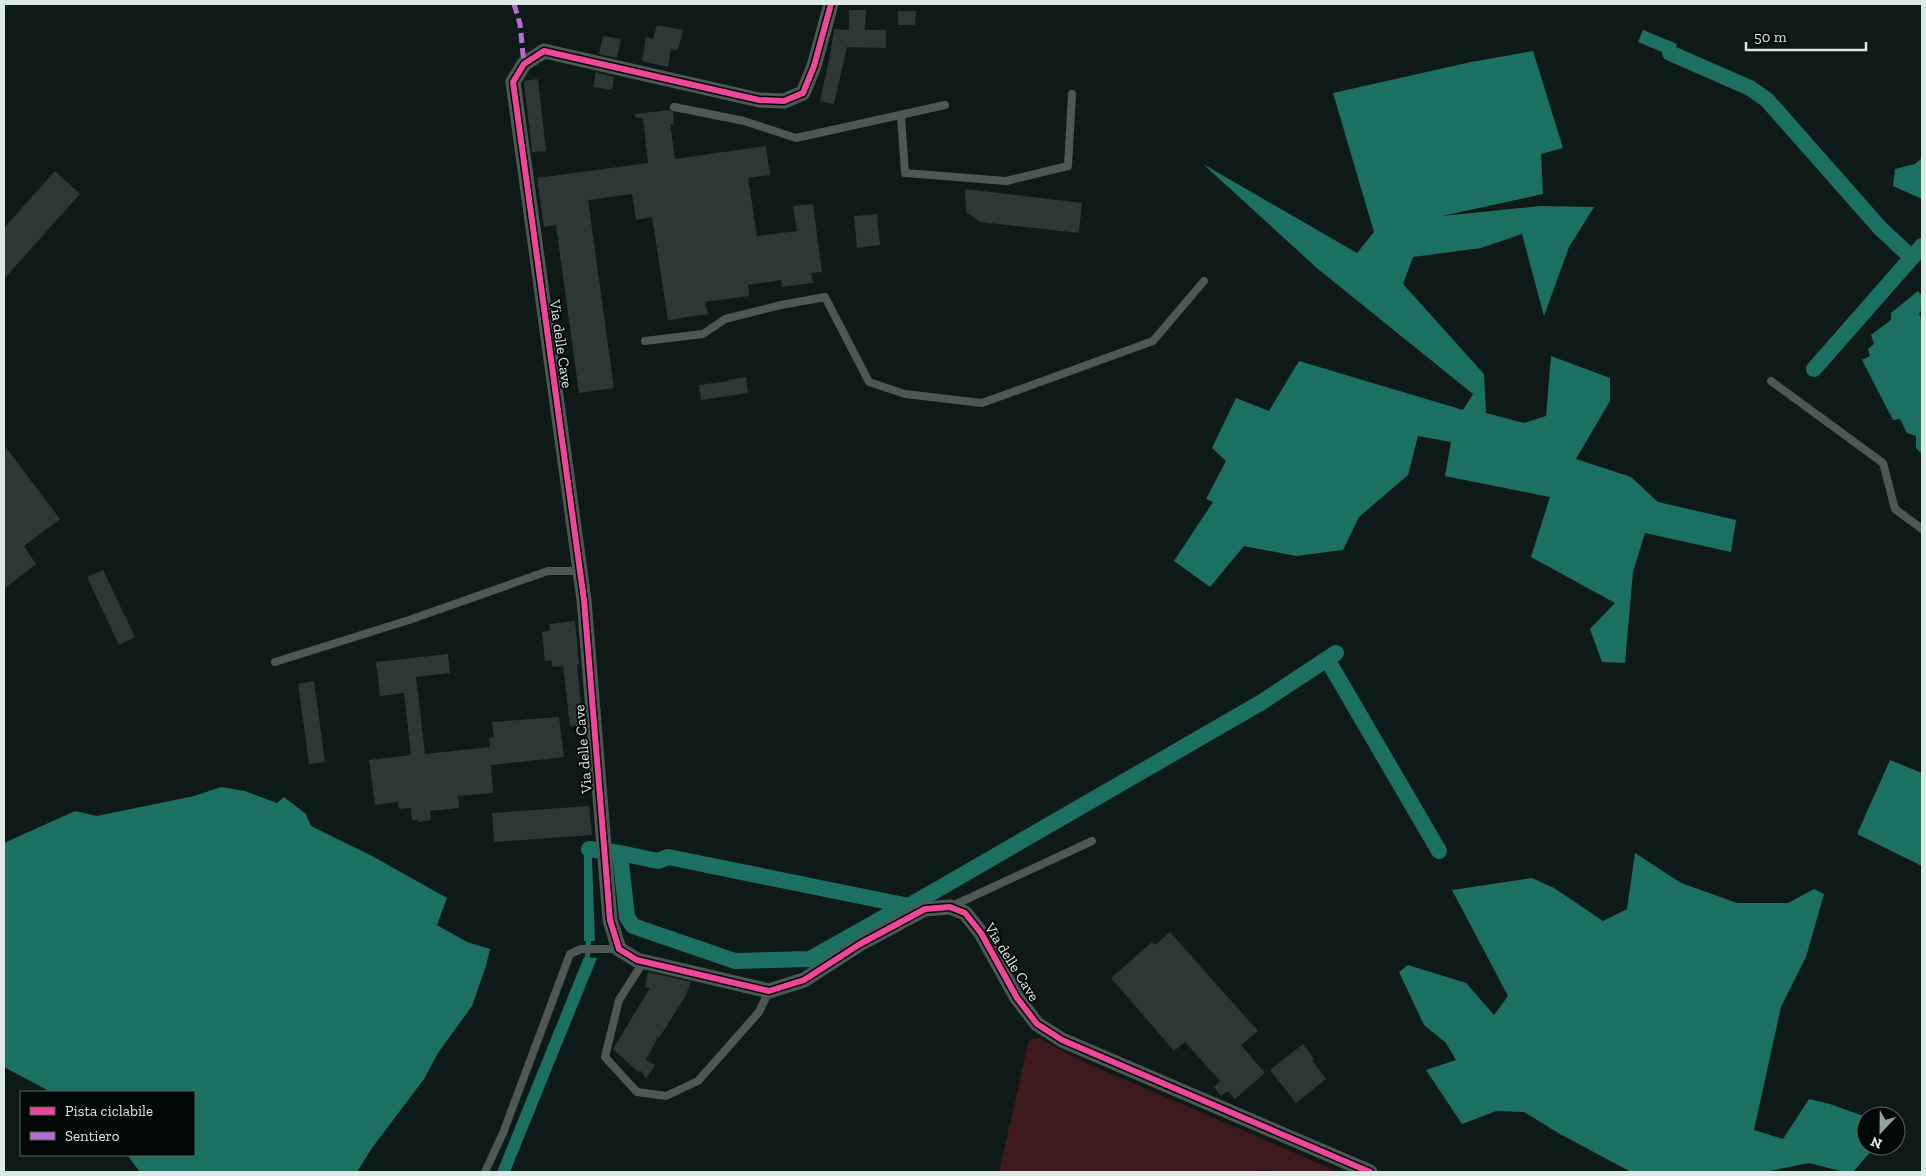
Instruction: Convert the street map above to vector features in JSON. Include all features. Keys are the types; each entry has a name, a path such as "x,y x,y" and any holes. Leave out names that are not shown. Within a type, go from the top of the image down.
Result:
{"street":[{"name":"Via delle Cave","path":"619,949 610,920 584,600 513,82 524,64 544,51 759,100 784,100 803,93 814,66 831,4"},
{"name":"Via delle Cave","path":"950,907 965,913 980,933 1017,998 1037,1024 1062,1040 1370,1172"},
{"path":"619,949 637,960 769,991 804,980 860,944 925,909 950,907"}],"lane":[{"path":"901,115 905,174 1006,181 1068,166 1072,94"},
{"path":"674,107 744,121 796,138 945,105"},
{"path":"645,341 703,334 725,319 781,305 826,297 869,382 905,394 982,402 1152,341 1204,281"},
{"path":"1771,381 1883,463 1895,509 1922,529"},
{"path":"275,662 418,617 548,572 580,571"},
{"path":"950,907 1092,842"},
{"path":"485,1172 503,1133 570,954 581,949 619,949"},
{"path":"644,961 619,1000 605,1058 637,1092 666,1096 698,1081 759,1012 769,991"}],"shaded area":[{"path":"1643,30 1677,44 1672,56 1638,42"},
{"path":"1533,51 1563,148 1541,154 1543,194 1442,216 1540,206 1594,207 1569,247 1544,316 1522,234 1481,248 1413,257 1403,284 1484,374 1486,413 1524,423 1546,416 1551,356 1610,378 1610,401 1576,459 1631,477 1658,502 1736,520 1731,552 1645,533 1633,572 1625,663 1602,662 1590,629 1615,603 1531,557 1550,497 1445,476 1451,442 1418,436 1408,475 1359,517 1343,550 1296,556 1244,546 1210,587 1174,561 1213,502 1206,499 1226,461 1212,448 1236,398 1269,411 1299,361 1463,410 1473,394 1318,269 1203,164 1357,253 1374,232 1333,93 1471,62"},
{"path":"1922,158 1922,199 1893,186 1895,169 1915,164"},
{"path":"1918,291 1922,296 1922,309 1919,314 1922,319 1922,454 1916,448 1916,436 1907,433 1900,419 1893,420 1862,360 1870,356 1868,349 1874,344 1871,335 1891,320 1891,313"},
{"path":"1890,760 1922,773 1922,866 1857,834"},
{"path":"221,787 245,791 277,803 284,797 306,814 311,826 372,856 447,898 437,925 467,942 490,949 472,1006 438,1053 424,1079 372,1148 357,1172 140,1172 128,1156 195,1156 195,1091 49,1091 4,1067 4,843 75,811 97,816 194,796"},
{"path":"586,844 593,845 594,849 592,859 595,941 584,941 584,847"},
{"path":"1635,853 1681,883 1737,903 1788,903 1814,889 1824,894 1806,957 1781,1007 1754,1130 1783,1139 1809,1099 1856,1113 1856,1156 1867,1156 1853,1172 1844,1172 1809,1163 1765,1172 1631,1172 1560,1134 1524,1112 1496,1111 1462,1124 1426,1070 1456,1060 1446,1043 1424,1025 1399,972 1408,965 1466,983 1494,1015 1508,996 1452,890 1532,878 1554,888 1603,921 1627,909"},
{"path":"584,957 597,958 510,1172 497,1172"},
{"path":"1039,1038 1084,1062 1332,1169 1330,1172 1280,1172 1267,1170 1244,1172 999,1172 1029,1040"}],"building":[{"path":"849,10 866,10 865,30 886,30 886,48 847,47 834,104 820,101 834,29 849,30"},
{"path":"898,11 916,11 915,25 898,25"},
{"path":"657,25 683,30 678,50 671,49 668,67 642,61 646,37 653,39"},
{"path":"603,36 621,39 617,58 599,54"},
{"path":"596,72 614,77 612,90 593,87"},
{"path":"538,79 546,151 532,152 524,81"},
{"path":"670,110 673,112 674,125 670,124 675,159 766,146 770,175 748,178 757,236 797,231 793,206 813,204 822,272 811,273 813,283 782,287 781,280 748,285 749,296 705,302 708,314 668,320 652,217 636,220 632,194 588,200 614,388 579,393 556,225 544,227 537,178 648,163 643,119 635,117 635,114"},
{"path":"55,171 80,194 4,279 4,228"},
{"path":"965,189 1082,203 1079,233 980,222 966,212"},
{"path":"877,214 880,245 857,248 854,216"},
{"path":"746,377 748,393 701,400 699,385"},
{"path":"4,445 60,519 24,546 36,564 4,589"},
{"path":"103,570 135,637 119,645 87,577"},
{"path":"575,621 583,725 570,726 563,666 552,667 552,660 545,661 542,632 550,630 549,624"},
{"path":"448,654 450,673 416,677 425,754 490,747 489,738 494,737 492,722 559,717 564,757 491,765 493,793 458,796 459,808 430,811 431,820 418,822 418,820 412,820 411,808 399,809 398,802 375,805 369,760 411,755 404,693 380,696 376,662"},
{"path":"314,681 325,762 309,764 298,684"},
{"path":"589,806 592,835 494,842 492,813"},
{"path":"1170,932 1258,1031 1241,1045 1265,1073 1235,1099 1228,1091 1221,1096 1214,1087 1220,1081 1185,1042 1174,1051 1111,978 1152,942 1155,945"},
{"path":"648,972 691,982 685,997 658,1037 646,1060 655,1065 646,1079 641,1071 638,1072 613,1049 650,988 645,987"},
{"path":"1303,1044 1326,1079 1296,1103 1270,1070"}],"waterway":[{"path":"1670,53 1750,88 1767,100 1880,228 1911,257"},
{"path":"1814,369 1922,246"},
{"path":"589,849 620,853 627,917 633,926 735,961 810,959 890,914 914,903 1262,702 1336,653"},
{"path":"1327,659 1439,851"},
{"path":"620,853 658,861 668,857 909,906"},
{"path":"587,963 589,934"}],"marked path":[{"path":"514,4 520,24 524,64"}],"cycle path":[{"path":"831,4 814,66 803,93 784,101 759,100 544,51 524,64 513,82 584,600 610,920 619,949 637,960 769,991 804,980 860,944 925,909 950,907 965,913 981,933 1017,998 1037,1024 1062,1040 1370,1172"}]}
